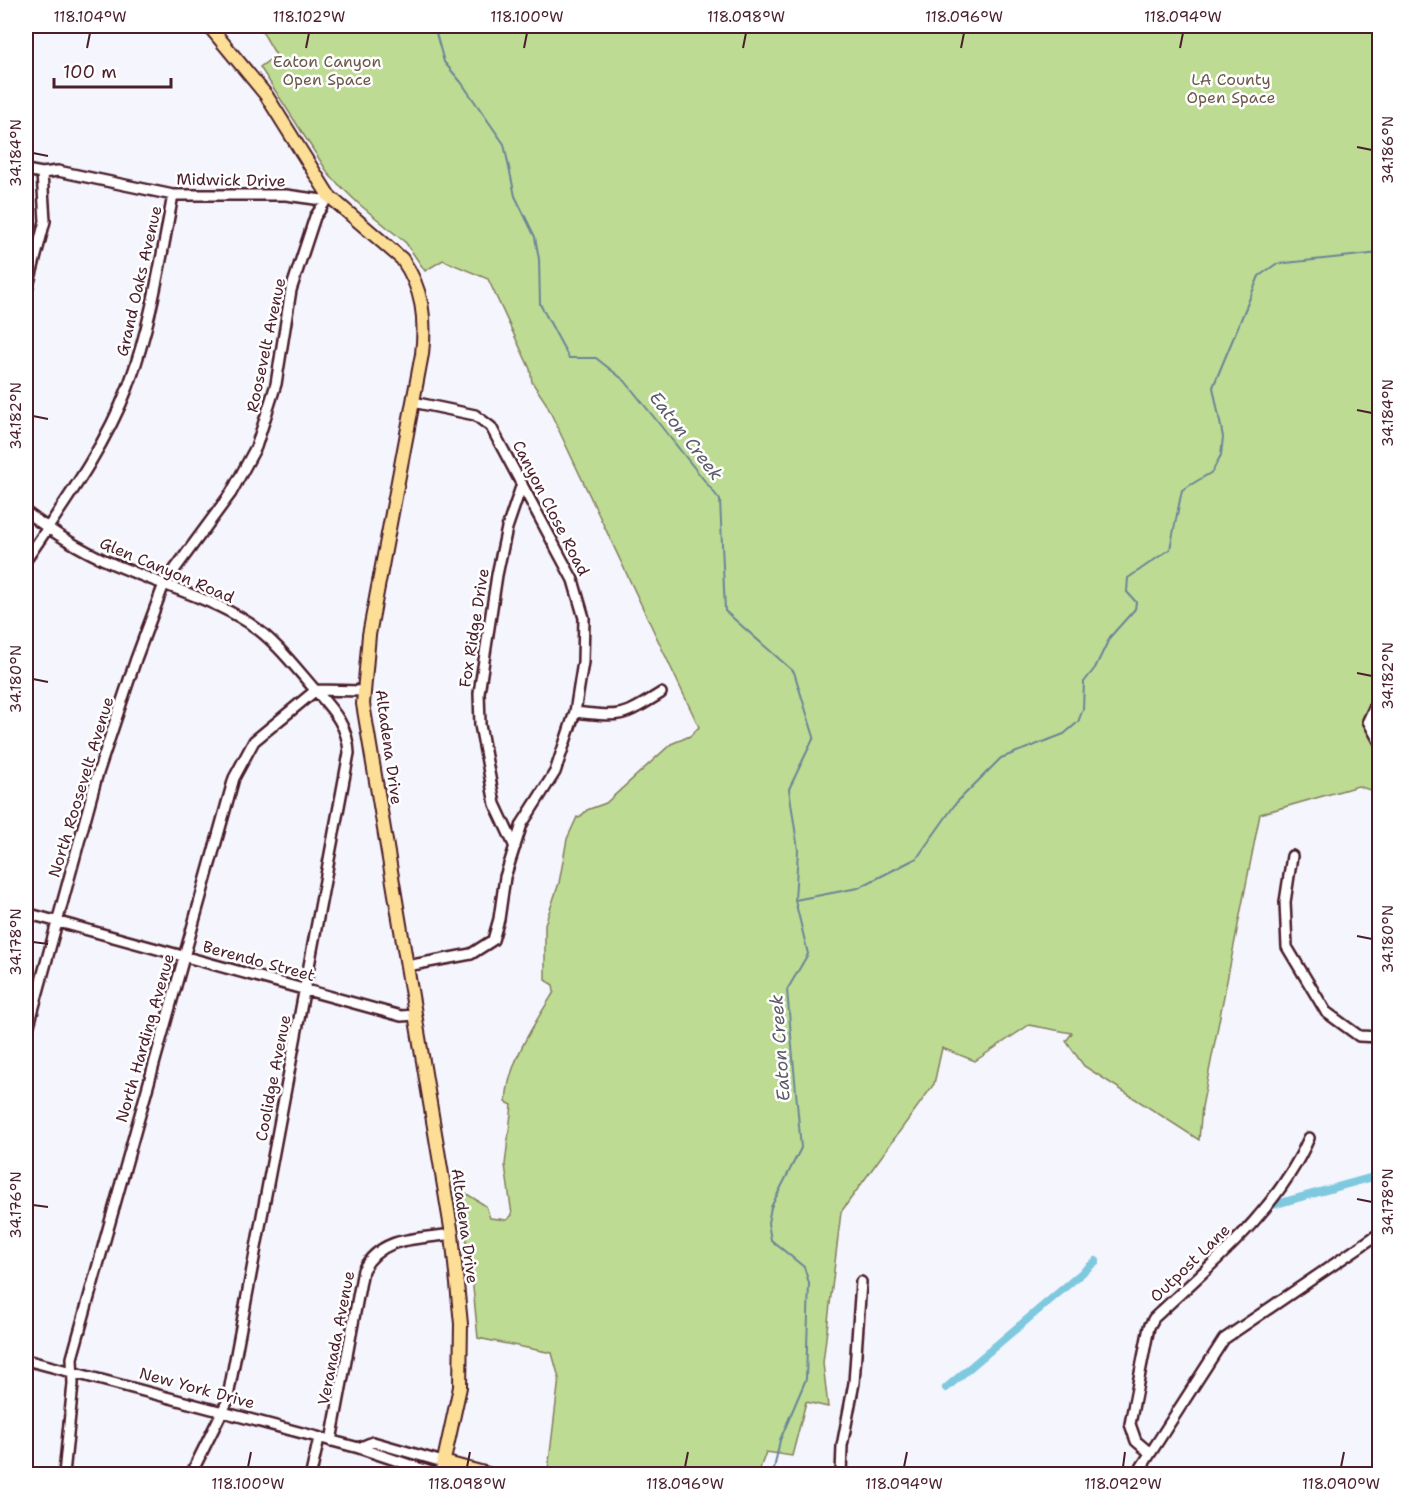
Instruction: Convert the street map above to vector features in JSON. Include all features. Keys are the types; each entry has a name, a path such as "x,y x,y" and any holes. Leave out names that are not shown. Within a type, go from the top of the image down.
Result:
{"main road":[{"name":"Altadena Drive","path":"209,26 267,95 329,196 402,259 418,289 425,320 413,402 369,635 363,691 368,739 452,1234 461,1324 460,1387 440,1470"},
{"name":"New York Drive","path":"440,1470 488,1474"}],"street":[{"name":"Midwick Drive","path":"26,170 42,173 58,171 173,195 286,195 322,200 329,196"},
{"path":"26,294 45,221 42,173"},
{"name":"Grand Oaks Avenue","path":"26,560 100,444 127,389 145,333 173,195"},
{"name":"Roosevelt Avenue","path":"164,584 231,493 256,447 276,384 291,290 315,217 329,196"},
{"name":"Canyon Close Road","path":"407,966 471,954 493,940 500,919 505,878 522,824 555,772 574,712 583,662 584,618 573,580 500,440 484,420 465,412 413,402"},
{"name":"Fox Ridge Drive","path":"515,847 495,804 480,725 479,693 499,566 507,528 522,484"},
{"name":"Glen Canyon Road","path":"26,512 47,529 101,559 208,602 249,623 277,646 316,690"},
{"name":"North Roosevelt Avenue","path":"26,1036 97,776 164,584"},
{"path":"316,690 363,691"},
{"name":"North Harding Avenue","path":"64,1474 73,1384 72,1358 234,778 254,741 316,690"},
{"name":"Coolidge Avenue","path":"191,1474 227,1402 349,753 349,737 344,726 316,690"},
{"path":"574,712 616,717 633,711 661,693"},
{"path":"1380,695 1368,721 1380,743"},
{"path":"1292,856 1285,902 1287,947 1326,1012 1359,1036 1380,1037"},
{"name":"Berendo Street","path":"26,913 401,1016 415,1015"},
{"name":"Outpost Lane","path":"1150,1453 1136,1442 1130,1424 1149,1327 1154,1318 1254,1222 1296,1168 1309,1138"},
{"path":"1137,1474 1224,1339 1380,1233"},
{"name":"Veranada Avenue","path":"331,1441 363,1270 370,1257 389,1244 452,1234"},
{"path":"841,1474 842,1446 854,1383 861,1282"},
{"name":"New York Drive","path":"26,1360 359,1448 373,1442 440,1470"},
{"path":"311,1474 319,1438"}],"green space":[{"path":"259,26 1379,26 1379,793 1358,786 1260,814 1202,1107 1199,1140 1084,1066 1066,1041 1072,1033 1029,1025 975,1061 942,1048 934,1084 841,1212 823,1363 828,1407 806,1402 792,1456 766,1452 758,1474 535,1474 548,1470 559,1378 552,1353 478,1338 459,1189 486,1206 490,1218 507,1220 512,1215 505,1165 512,1105 506,1102 508,1087 523,1044 554,992 553,985 545,980 545,924 559,883 567,839 577,817 579,818 587,810 606,803 671,744 690,736 699,727 546,403 532,382 530,369 488,279 443,260 425,271 406,243 359,204 330,176 260,67 276,55"}],"waterway":[{"name":"Eaton Creek","path":"434,26 444,62 461,82 504,144 515,196 535,237 539,259 540,304 569,358 596,358 625,381 720,500 725,611 794,672 814,737 789,789 798,850 795,900 808,954 787,990 801,1148 771,1207 768,1223 771,1240 804,1267 809,1283 806,1379 780,1440 773,1474"},
{"path":"795,900 858,888 917,858 956,803 1001,758 1064,734 1078,722 1083,709 1084,682 1095,668 1110,637 1135,609 1136,602 1127,592 1128,578 1170,549 1182,490 1212,472 1221,455 1223,437 1213,387 1259,276 1276,264 1380,253"},
{"path":"1273,1205 1380,1175"},
{"path":"946,1388 1096,1261"}],"park label":[{"name":"Eaton Canyon Open Space","path":"327,70"},
{"name":"LA County Open Space","path":"1231,88"}]}
